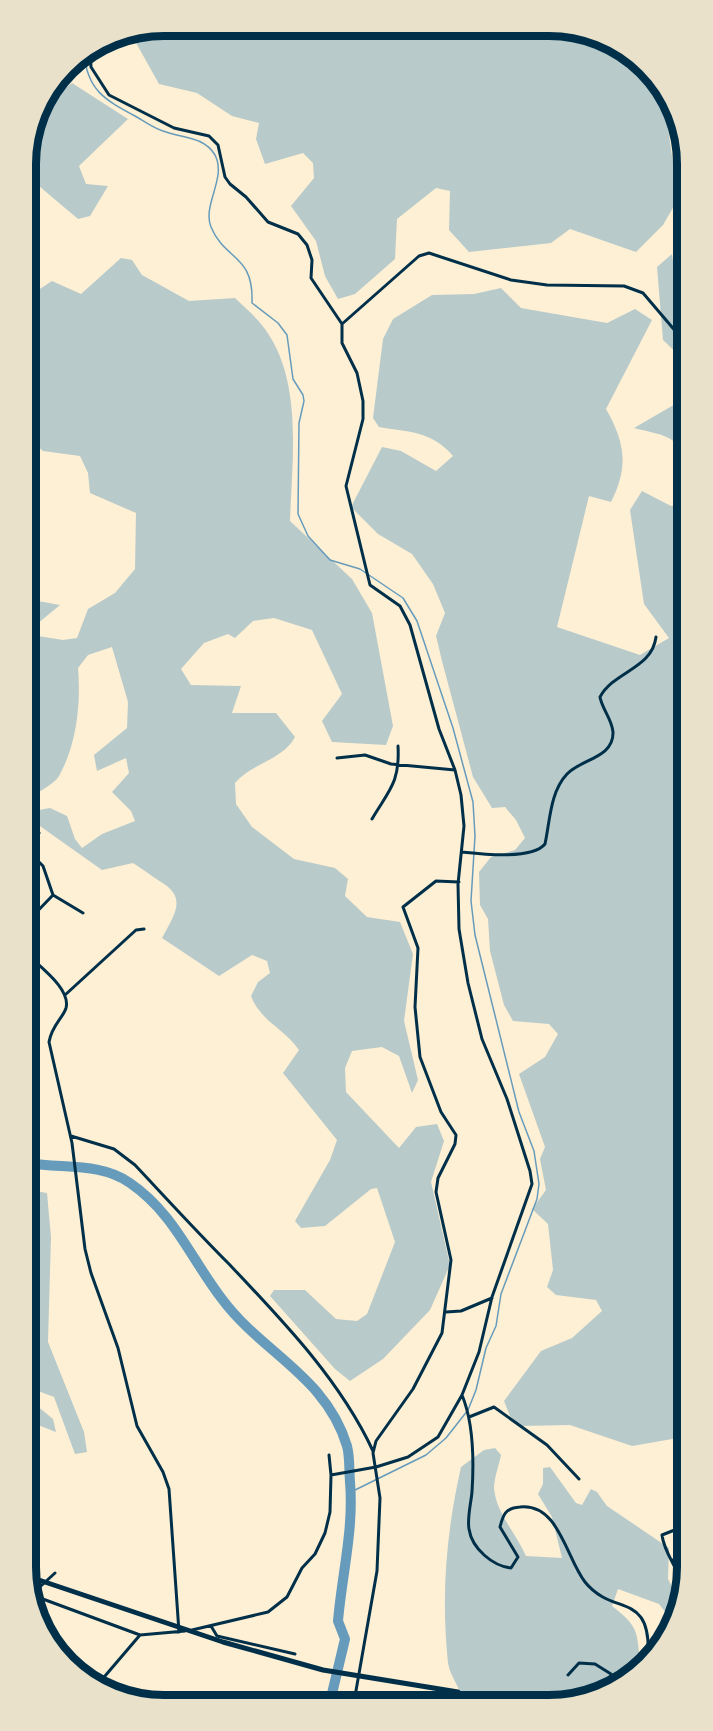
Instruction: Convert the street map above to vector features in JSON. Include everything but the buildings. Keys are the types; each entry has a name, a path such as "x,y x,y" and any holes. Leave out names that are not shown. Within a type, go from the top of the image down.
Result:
{"highway":[{"path":"37,1579 223,1642 323,1670 459,1692"}],"street":[{"path":"91,60 91,67 109,95 174,128 209,136 218,145 225,177 230,184 246,197 268,222 298,234 307,245 312,260 311,278 342,324 342,343 357,374 363,402 363,419 346,486 370,585 400,606 410,625 438,729 455,770 461,795 464,825 459,882 459,929 468,983 482,1039 507,1099 530,1171 532,1184 492,1298 479,1352 462,1395 438,1437 408,1457 365,1470 331,1475"},
{"path":"342,324 419,256 429,253 512,280 547,285 624,286 643,293 677,332"},
{"path":"462,852 514,856 541,849 556,789 569,772 604,752 610,744 613,733 611,723 600,697 604,689 645,661 652,652 656,637"},
{"path":"372,819 392,792 399,764 399,746"},
{"path":"337,758 365,755 391,764 455,770"},
{"path":"36,839 39,834"},
{"path":"36,859 43,866 53,895 83,913"},
{"path":"374,1453 376,1441 413,1389 442,1333 451,1260 436,1192 438,1178 455,1144 456,1135 436,1103 420,1057 415,1007 418,948 403,907 436,882 459,882"},
{"path":"36,913 53,895"},
{"path":"65,995 136,930 144,929"},
{"path":"36,964 65,995 66,1009 51,1030 49,1042 71,1136 85,1248 91,1273 118,1348 137,1426 163,1472 169,1489 179,1632"},
{"path":"71,1136 114,1149 135,1165 263,1300 314,1359 361,1425 374,1453 380,1498 377,1571 355,1695"},
{"path":"446,1312 461,1311 492,1298"},
{"path":"462,1395 469,1416 473,1472 469,1530 477,1546 493,1562 511,1568 518,1557 502,1534 500,1527 502,1517 506,1510 514,1507 526,1506 541,1509 568,1545 581,1578 591,1590 629,1606 645,1624 649,1634 648,1648"},
{"path":"469,1416 494,1407 547,1445 579,1479"},
{"path":"40,1599 140,1635 179,1632 268,1612 287,1597 302,1568 315,1554 325,1533 330,1512 329,1455"},
{"path":"677,1529 662,1535 665,1548 677,1571"},
{"path":"673,1560 677,1559"},
{"path":"38,1589 55,1573"},
{"path":"211,1626 217,1636 295,1654"},
{"path":"102,1679 140,1635"},
{"path":"568,1675 579,1663 595,1664 611,1674 609,1680"}],"shaded area":[{"path":"156,36 557,36 574,38 598,46 627,62 651,86 660,100 667,116 677,201 663,225 636,252 570,229 551,243 469,252 449,230 450,191 436,188 397,219 395,259 355,294 338,299 325,276 316,241 291,206 314,178 313,163 303,153 265,164 256,139 259,123 232,116 197,93 159,84 134,40"},
{"path":"72,83 128,119 79,166 86,184 108,186 90,216 78,219 36,183 36,156 40,131 49,107 57,94"},
{"path":"672,254 677,291 677,353 663,340 657,267"},
{"path":"121,258 132,260 142,275 189,301 235,298 251,313 275,345 290,393 293,445 290,521 352,579 372,613 393,726 386,745 332,742 322,721 342,694 312,630 274,618 253,621 235,638 228,634 204,643 181,669 191,685 241,686 232,713 276,713 295,737 283,751 242,776 235,783 236,804 252,827 294,859 335,868 348,879 345,896 367,917 400,922 413,954 404,1021 418,1080 412,1093 399,1056 382,1047 352,1051 345,1068 346,1092 399,1148 416,1127 437,1124 444,1141 431,1182 450,1265 430,1310 383,1359 350,1381 335,1369 270,1296 274,1290 305,1290 336,1319 357,1321 367,1314 395,1242 377,1188 371,1189 325,1226 301,1228 295,1221 330,1160 337,1140 283,1073 299,1050 267,1019 255,1005 251,996 258,982 270,973 267,961 252,955 219,976 162,938 176,907 174,894 169,888 133,863 102,870 36,824 36,811 50,808 67,816 75,839 82,848 102,834 135,821 131,811 112,792 129,773 126,758 97,771 94,755 127,728 128,702 112,647 88,655 78,668 79,695 70,751 57,779 36,794 36,601 60,605 37,624 38,636 63,640 77,638 88,609 115,593 135,569 136,513 90,493 88,473 80,456 43,451 36,445 36,291 52,281 81,294"},
{"path":"501,288 521,308 607,323 635,309 652,320 606,409 621,444 620,477 611,502 589,496 557,627 640,655 669,638 644,604 630,510 642,491 671,506 677,504 677,1438 632,1446 570,1425 521,1426 510,1416 504,1401 541,1351 572,1338 602,1311 596,1300 556,1295 547,1287 553,1270 548,1224 532,1209 546,1190 540,1159 545,1147 519,1074 545,1057 558,1034 549,1024 513,1021 504,1005 490,951 488,919 480,905 479,872 491,857 515,850 525,838 516,820 505,807 492,808 473,777 436,636 445,613 433,584 412,554 378,534 351,507 382,447 401,451 436,471 453,456 428,437 379,427 373,418 383,339 393,319 432,295 474,294"},
{"path":"677,403 677,445 668,438 634,428"},
{"path":"36,1191 47,1193 51,1237 48,1342 84,1432 87,1452 75,1454 54,1397 36,1388"},
{"path":"36,1405 53,1419 56,1432 36,1424"},
{"path":"495,1448 501,1455 494,1484 498,1506 526,1556 562,1558 552,1517 538,1494 543,1484 543,1468 550,1467 576,1503 582,1505 591,1489 597,1492 607,1506 669,1548 668,1579 675,1593 667,1615 659,1604 618,1589 612,1606 627,1619 635,1630 639,1657 627,1669 606,1682 566,1694 461,1695 448,1663 445,1589 448,1541 461,1467 484,1450"}],"waterway":[{"path":"86,64 94,85 106,99 156,128 205,144 215,155 218,173 210,210 211,227 217,238 244,266 251,287 252,303 278,323 287,335 293,379 303,395 304,401 299,423 298,514 308,536 330,560 360,569 403,598 417,621 453,728 473,802 475,836 471,901 475,935 519,1112 534,1151 539,1184 537,1199 501,1294 496,1326 486,1348 476,1390 468,1410 446,1438 426,1455 351,1492"},
{"path":"36,1164 81,1167 106,1172 130,1183 145,1195 170,1222 211,1284 238,1318 309,1383 337,1422 349,1455 351,1500 338,1621 345,1639 332,1695"}]}
